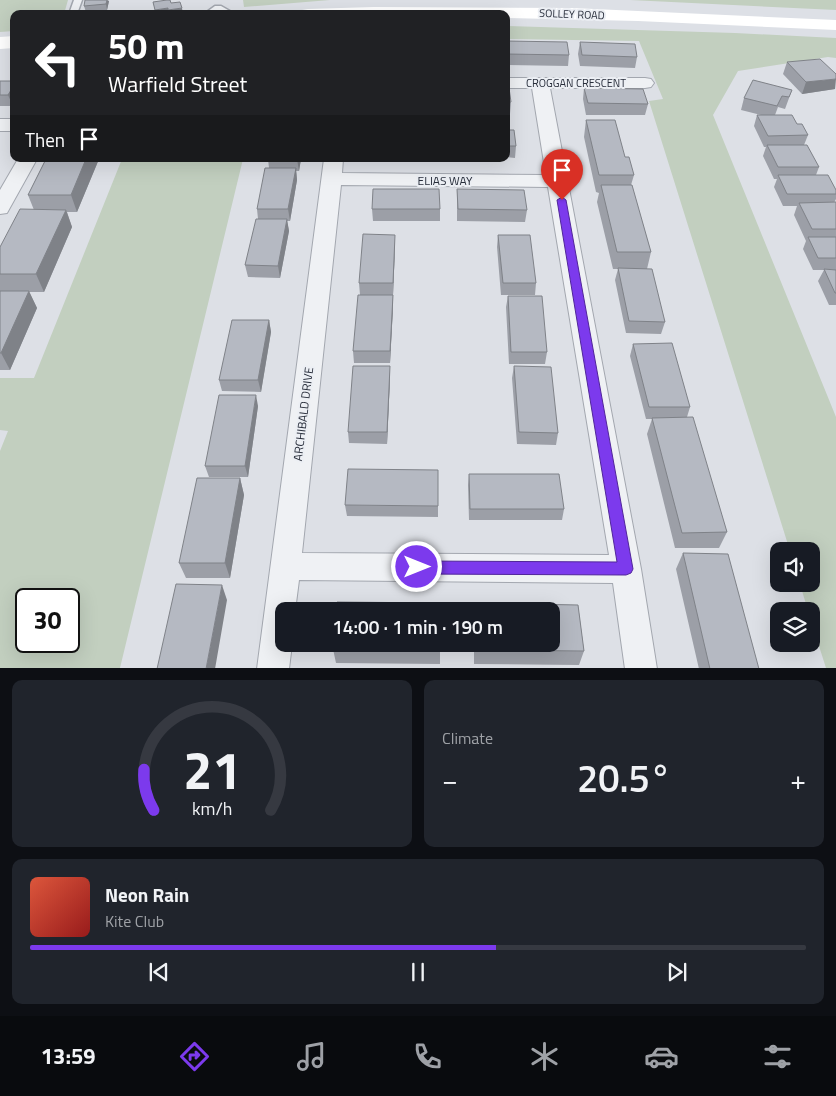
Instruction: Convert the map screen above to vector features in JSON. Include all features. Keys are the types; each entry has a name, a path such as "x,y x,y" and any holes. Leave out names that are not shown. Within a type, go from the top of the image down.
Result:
{"main road":[{"name":"SOLLEY ROAD","path":"510,12 836,25"}],"street":[{"name":"CROGGAN CRESCENT","path":"510,83 645,83"},
{"path":"540,83 626,569 641,668"},
{"path":"0,208 25,162"},
{"name":"ELIAS WAY","path":"333,169 558,181"},
{"name":"ARCHIBALD DRIVE","path":"272,668 333,169"},
{"path":"284,566 626,569"}],"green space":[{"path":"0,0 68,0 65,10 10,10 10,31 0,32"},
{"path":"243,0 330,0 244,7"},
{"path":"630,0 836,0 836,10"},
{"path":"510,26 836,38 836,58 828,57 738,71 713,115 836,417 836,668 826,668 820,649 820,602 805,602 802,592 820,592 820,542 787,542 649,101 663,99 639,41 510,39"},
{"path":"121,162 242,162 120,668 0,668 0,451 8,431 0,430 0,378 34,378"}],"building":[{"path":"85,0 107,0 106,4 84,6"},
{"path":"170,0 171,3 180,2 182,8 155,10 153,2"},
{"path":"510,41 567,42 569,55 510,54"},
{"path":"580,42 635,44 637,57 582,55"},
{"path":"820,59 836,74 836,79 806,82 787,62"},
{"path":"753,80 792,90 789,97 782,96 777,106 744,98"},
{"path":"0,81 10,81 10,92 8,95 0,95"},
{"path":"584,88 643,89 648,104 588,103"},
{"path":"757,115 792,115 797,124 802,124 808,135 768,136"},
{"path":"586,120 615,120 625,157 629,157 634,175 599,175"},
{"path":"510,130 514,130 516,146 510,146"},
{"path":"767,145 807,145 819,167 778,167"},
{"path":"44,162 85,162 71,195 28,195"},
{"path":"265,168 296,168 288,209 257,209"},
{"path":"778,175 828,175 836,190 836,194 787,194"},
{"path":"601,185 632,185 651,252 617,252"},
{"path":"373,189 439,189 440,209 372,209"},
{"path":"457,189 524,190 527,210 458,209"},
{"path":"836,202 836,229 812,229 799,203"},
{"path":"20,209 66,210 36,274 0,274 0,247"},
{"path":"256,219 287,219 278,266 245,265"},
{"path":"363,234 395,235 393,283 359,283"},
{"path":"498,235 530,235 536,283 503,283"},
{"path":"808,237 836,237 836,258 818,258"},
{"path":"618,268 652,269 665,322 629,321"},
{"path":"824,269 836,270 836,293 835,293"},
{"path":"0,291 29,291 1,353 0,353"},
{"path":"358,295 393,295 390,351 353,351"},
{"path":"508,296 542,296 547,352 511,352"},
{"path":"232,320 269,320 258,380 219,380"},
{"path":"672,343 690,407 649,407 633,344"},
{"path":"353,366 390,366 387,432 348,432"},
{"path":"514,366 551,367 558,433 519,432"},
{"path":"219,395 256,395 245,466 205,466"},
{"path":"693,417 727,532 682,533 652,418"},
{"path":"348,469 438,470 438,506 345,505"},
{"path":"469,474 559,474 564,509 470,509"},
{"path":"197,478 240,478 225,563 179,563"},
{"path":"683,553 728,554 759,668 710,668"},
{"path":"176,584 222,585 206,668 157,668"},
{"path":"560,605 578,605 584,651 560,651"}],"route":[{"path":"417,567 626,569 562,200"}]}
